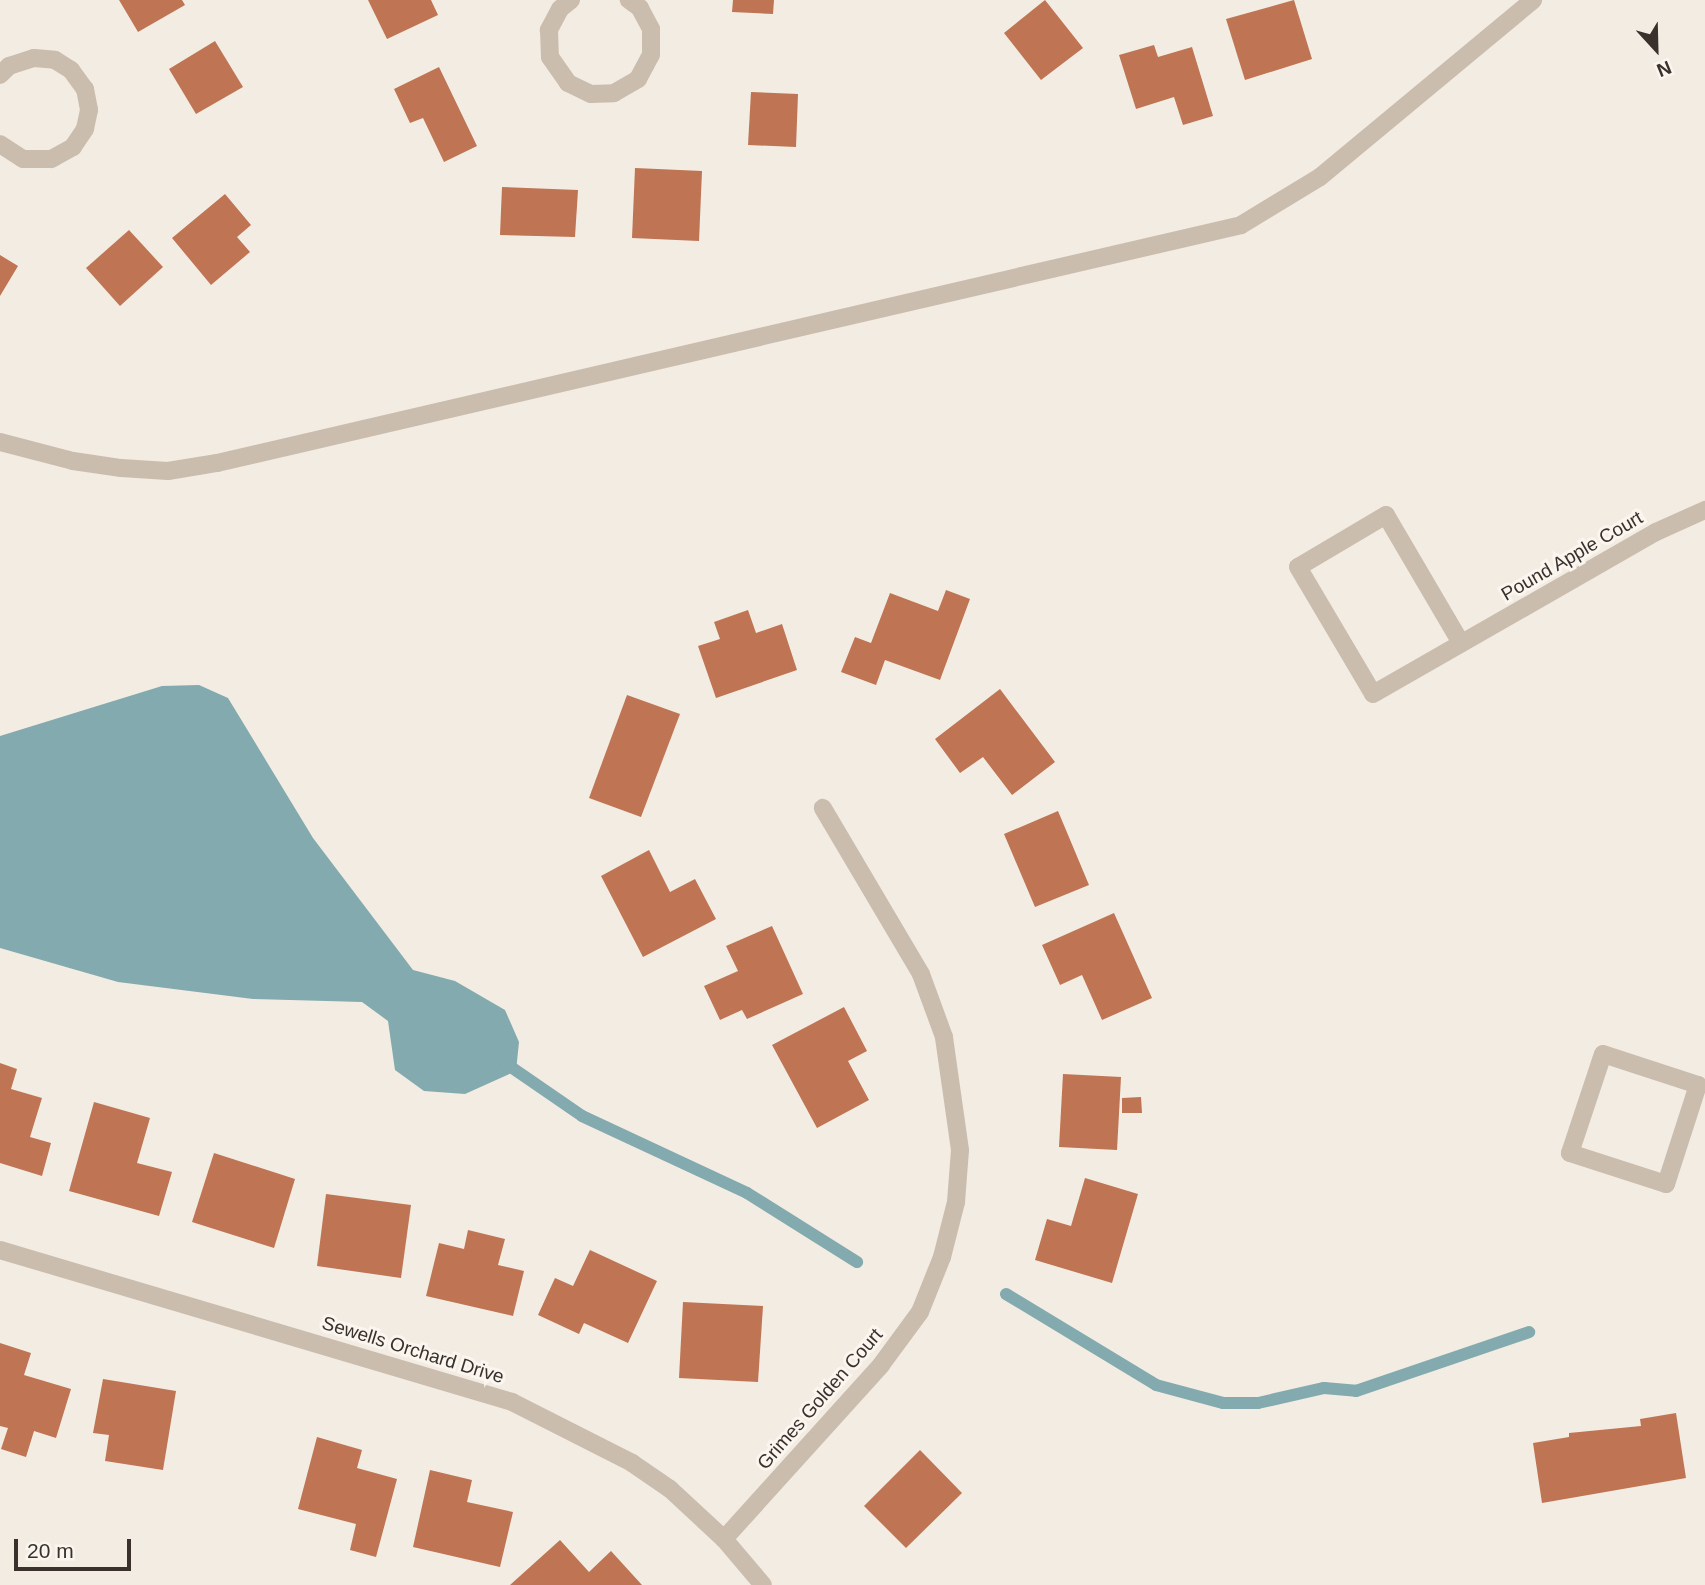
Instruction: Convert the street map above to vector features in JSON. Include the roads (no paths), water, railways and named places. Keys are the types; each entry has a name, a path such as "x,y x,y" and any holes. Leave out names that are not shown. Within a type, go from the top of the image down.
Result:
{"street":[{"path":"559,3 549,30 550,57 568,83 591,94 614,93 638,79 651,55 651,29 640,8 629,0"},
{"path":"0,442 73,461 121,468 168,471 204,465 1241,225 1320,177 1533,0"},
{"path":"0,144 23,159 51,159 73,147 85,129 89,110 85,89 71,70 55,60 34,58 3,64"},
{"name":"Pound Apple Court","path":"1461,643 1386,515 1298,567 1373,694 1656,532 1705,510"},
{"name":"Grimes Golden Court","path":"724,1539 881,1365 920,1312 942,1257 956,1202 960,1150 944,1037 921,974 823,808"},
{"path":"1603,1054 1698,1085 1699,1105 1666,1184 1570,1153 1603,1054"},
{"name":"Sewells Orchard Drive","path":"0,1250 512,1402 632,1463 670,1489 724,1539 763,1585"}],"water":[{"path":"199,685 228,698 313,838 413,970 455,981 505,1010 519,1042 516,1071 465,1094 424,1091 395,1070 388,1021 362,1002 253,999 118,982 0,948 0,736 162,686"}],"waterway":[{"path":"505,1063 582,1116 747,1193 857,1262"},
{"path":"1006,1294 1156,1385 1223,1403 1258,1403 1324,1388 1356,1391 1529,1332"}]}
